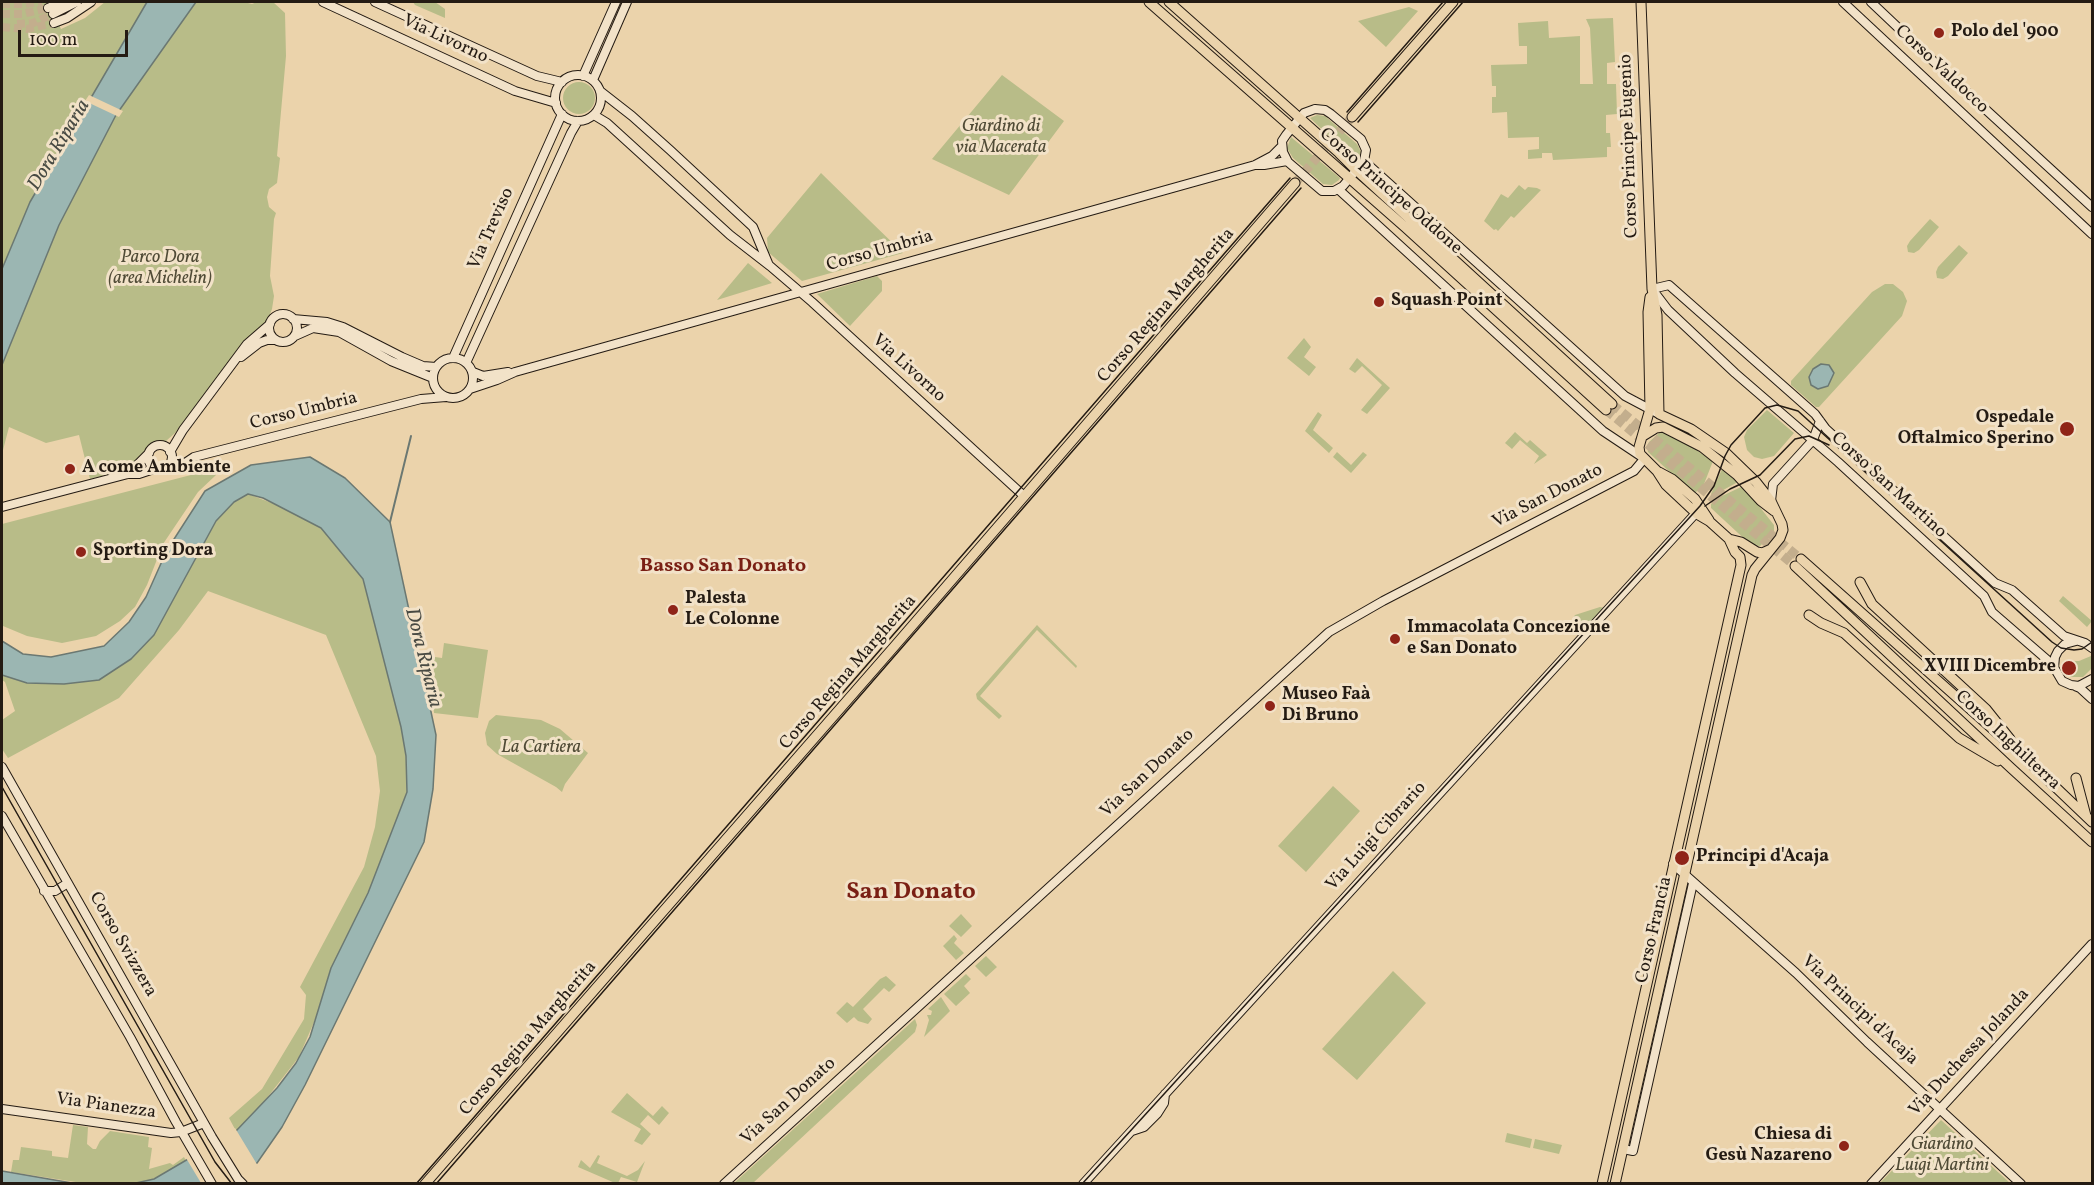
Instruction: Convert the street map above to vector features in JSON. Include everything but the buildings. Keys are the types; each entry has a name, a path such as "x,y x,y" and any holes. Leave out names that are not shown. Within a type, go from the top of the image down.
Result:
{"main road":[{"name":"Corso Principe Oddone","path":"1149,2 1609,407 1356,171 1340,153 1169,2"},
{"path":"1352,117 1453,2"},
{"name":"Corso Principe Eugenio","path":"1641,2 1652,289 1648,312 1655,411 1639,447 1643,458"},
{"name":"Corso Regina Margherita","path":"425,1184 1295,183"},
{"path":"1655,411 1704,443 1761,501 1775,512"},
{"path":"1643,436 1656,428 1663,427 1727,454 1771,501 1775,512"},
{"path":"1643,458 1657,471 1666,485 1729,539 1741,542 1756,552 1772,549"},
{"path":"1657,471 1672,479 1695,500 1709,521"},
{"name":"Corso Francia","path":"1615,1184 1752,575 1780,538 1783,530 1775,512"},
{"name":"Corso Francia","path":"1602,1184 1741,565 1740,557 1729,539"},
{"name":"Corso Inghilterra","path":"2089,819 2024,758 1798,562 2011,768 2092,842"},
{"path":"1860,582 1872,604 1986,709 2024,758"},
{"path":"1809,615 1844,633 1959,738 2011,768"},
{"path":"2076,778 2089,819"}],"street":[{"path":"52,15 62,2"},
{"path":"52,15 77,2"},
{"path":"52,15 67,18 91,2"},
{"name":"Via Livorno","path":"323,2 515,91 556,103"},
{"name":"Via Livorno","path":"375,2 528,73 562,82"},
{"path":"583,76 616,2"},
{"path":"593,80 627,2"},
{"name":"Corso Valdocco","path":"1843,2 2092,234"},
{"name":"Corso Valdocco","path":"1871,2 2092,207"},
{"path":"572,76 583,76 593,80 600,91 600,104 594,114 585,120 578,121 562,114 556,103 556,92 562,82 572,76"},
{"name":"Via Livorno","path":"600,91 670,150 753,227 770,266"},
{"name":"Corso Principe Oddone","path":"1299,118 1309,110 1325,110 1361,139 1366,150 1364,161 1625,396 1655,411"},
{"name":"Via Treviso","path":"453,358 562,114"},
{"name":"Via Livorno","path":"594,114 730,235 800,292 1024,496"},
{"path":"1299,118 1282,141 1282,146 1288,161 1322,191 1338,189 1364,161"},
{"name":"Via Treviso","path":"466,363 578,121"},
{"name":"Corso Umbria","path":"166,467 185,463 194,457 421,399 461,396 470,389 515,372 1255,165 1272,156 1282,146"},
{"name":"Corso Umbria","path":"1255,165 1288,161"},
{"name":"Corso Principe Oddone","path":"1338,189 1603,431 1643,458"},
{"name":"Corso San Martino","path":"2092,648 2064,636 2013,590 1995,583 1826,429 1776,380 1669,285 1652,289 1668,310 1761,396 1813,440 1984,596 1992,612 2054,668 2062,681 2080,688 2092,699"},
{"path":"2,507 128,474 139,474 166,467 171,462 171,453 183,430 247,344 280,315 290,316 293,319 296,324 295,336"},
{"path":"293,319 335,324 423,366 436,367"},
{"path":"270,324 271,335 276,340"},
{"path":"236,361 259,343 267,340 285,342 313,328 339,332 391,361 434,380"},
{"path":"446,397 437,390 434,380 436,367 446,359 453,358 466,363 472,372 473,384 470,389"},
{"name":"Corso Umbria","path":"472,372 483,376 515,372"},
{"path":"421,399 434,380"},
{"path":"1771,501 1773,484 1813,440 1820,421"},
{"path":"128,474 154,447 161,445 183,430"},
{"path":"161,445 171,453"},
{"path":"149,453 150,464 157,468"},
{"name":"Corso Umbria","path":"171,453 194,457"},
{"name":"Via San Donato","path":"724,1184 1329,632 1383,601 1634,471 1643,458"},
{"name":"Via Luigi Cibrario","path":"1083,1184 1131,1131 1144,1127 1157,1114 1164,1103 1165,1094 1696,513"},
{"path":"2054,668 2055,657 2060,648 2070,642 2092,639"},
{"path":"2075,686 2083,685 2092,679"},
{"name":"Corso Svizzera","path":"2,768 204,1123 240,1181"},
{"path":"2,816 130,1037 181,1132 212,1182"},
{"name":"Via Principi d'Acaja","path":"1673,864 1796,973 2021,1184"},
{"path":"45,891 55,891 68,883"},
{"name":"Corso Francia","path":"1623,1149 1633,1151 1694,883"},
{"name":"Via Duchessa Jolanda","path":"1871,1184 2092,944"},
{"name":"Via Pianezza","path":"2,1109 157,1131 181,1132 204,1123"}],"green space":[{"path":"2,2 49,2 61,29 85,18 105,2 147,2 30,202 2,269"},
{"name":"Parco Dora (area Michelin)","path":"196,2 252,4 273,2 285,13 286,56 277,156 280,158 277,183 269,189 267,197 269,207 276,213 270,276 274,296 268,319 250,341 242,343 175,433 166,441 149,448 136,467 90,479 79,435 46,443 9,427 2,454 2,365 59,225 116,115"},
{"path":"413,2 435,2 445,9 445,18 415,5"},
{"path":"1409,7 1418,11 1386,47 1358,21"},
{"path":"1613,18 1615,62 1607,63 1607,84 1616,84 1617,114 1606,115 1606,133 1610,133 1611,147 1607,147 1607,157 1553,160 1552,153 1542,153 1542,158 1528,159 1528,150 1539,149 1539,137 1508,138 1507,112 1492,113 1492,97 1496,97 1496,86 1492,86 1491,65 1527,64 1527,46 1519,46 1518,23 1548,21 1549,38 1580,36 1580,84 1593,84 1590,28 1586,19"},
{"name":"Giardino di via Macerata","path":"1002,75 1064,121 1009,195 932,159"},
{"path":"579,82 591,86 595,98 591,110 579,114 567,110 563,98 567,86"},
{"path":"1317,115 1325,116 1357,144 1361,152 1356,162 1310,118"},
{"path":"1291,137 1340,178 1339,180 1332,185 1323,184 1293,158 1287,148"},
{"path":"821,173 903,253 802,281 768,252 767,238"},
{"path":"1519,185 1525,190 1528,187 1541,190 1514,218 1511,216 1498,231 1494,230 1484,221 1501,194 1508,198"},
{"path":"1930,219 1939,227 1919,250 1914,253 1908,252 1907,246 1910,241"},
{"path":"1959,245 1968,253 1948,276 1943,279 1937,278 1938,267"},
{"path":"748,263 772,283 717,300"},
{"path":"877,276 882,281 882,291 850,326 817,294"},
{"path":"1885,284 1893,284 1903,292 1907,301 1902,316 1819,407 1816,407 1791,385 1791,381 1872,292"},
{"path":"1304,338 1311,347 1304,357 1316,367 1309,376 1287,358"},
{"path":"1357,358 1390,388 1367,414 1361,410 1382,385 1362,366 1355,373 1349,369"},
{"path":"1767,410 1794,433 1774,456 1762,459 1754,457 1747,450 1744,437 1747,430"},
{"path":"1318,412 1322,415 1313,430 1333,448 1329,453 1305,431"},
{"path":"1515,432 1527,443 1530,440 1547,455 1534,464 1539,456 1520,440 1512,449 1505,443"},
{"path":"1659,433 1665,433 1684,442 1713,461 1704,484 1694,494 1648,452 1649,442"},
{"path":"1337,452 1351,465 1363,452 1367,455 1351,473 1333,457"},
{"name":"Sporting Dora","path":"214,469 216,475 198,492 163,544 147,585 135,607 120,621 96,636 62,643 27,636 3,626 2,524"},
{"path":"1722,469 1738,482 1712,496 1711,494"},
{"path":"1743,486 1774,525 1774,532 1760,546 1751,545 1711,508 1711,504 1720,497"},
{"path":"248,494 277,505 321,528 363,579 401,727 406,756 407,792 368,893 331,968 320,1008 299,1057 259,1108 236,1131 229,1118 262,1089 304,1019 306,995 300,987 364,867 375,827 380,791 376,756 326,635 208,591 179,630 119,698 8,758 2,749 2,720 15,711 5,682 2,680 2,671 99,680 131,659 154,635 216,521 234,502"},
{"path":"2063,596 2092,621 2087,627 2059,601"},
{"path":"1600,607 1605,608 1582,632 1577,630 1573,618 1575,615"},
{"path":"1037,625 1077,666 1076,668 1037,630 980,696 1002,716 999,719 977,699 976,694"},
{"path":"444,643 488,650 478,718 434,713 428,656 442,658"},
{"path":"2091,656 2092,668 2083,677 2071,677 2064,670 2063,661 2079,661"},
{"name":"La Cartiera","path":"496,715 541,720 560,729 588,753 565,784 562,792 497,754 487,745 485,733 489,721"},
{"path":"1333,786 1360,811 1306,872 1278,846"},
{"path":"961,914 972,926 961,937 949,926"},
{"path":"954,935 957,939 954,943 964,953 956,960 943,946"},
{"path":"986,956 997,967 986,977 975,966"},
{"path":"1393,971 1426,1003 1357,1080 1322,1049"},
{"path":"966,974 971,979 964,986 970,993 956,1006 944,994"},
{"path":"886,976 896,985 889,992 884,988 863,1009 872,1019 868,1024 854,1017 847,1023 836,1013 847,1002 853,1007 880,979"},
{"path":"941,997 950,1011 924,1037 929,1020 927,1015 931,1015 932,1011 928,1009"},
{"path":"915,1019 917,1025 915,1032 753,1183 734,1183"},
{"path":"627,1093 653,1116 662,1106 669,1113 659,1125 648,1115 640,1124 651,1134 642,1145 634,1141 641,1129 611,1112"},
{"name":"Giardino Luigi Martini","path":"1941,1120 2010,1183 1880,1183"},
{"path":"73,1125 88,1127 87,1144 93,1149 96,1149 110,1131 149,1137 148,1147 152,1148 149,1169 170,1163 173,1165 184,1157 186,1161 154,1179 136,1183 82,1183 11,1172 13,1160 19,1160 21,1147 52,1151 52,1156 68,1158"},
{"path":"1507,1133 1532,1139 1530,1148 1505,1142"},
{"path":"1535,1139 1562,1145 1559,1154 1533,1148"},
{"path":"598,1155 600,1156 597,1163 627,1176 638,1170 645,1161 637,1182 621,1177 618,1183 615,1183 578,1167 581,1160 590,1168"}],"water":[{"path":"147,2 196,2 116,115 59,225 2,365 2,269 30,202"},
{"path":"1821,364 1829,365 1834,373 1828,386 1818,389 1811,385 1809,377 1813,369"},
{"path":"310,457 345,478 390,522 436,735 433,789 424,842 305,1085 282,1127 257,1163 216,1183 136,1183 154,1179 236,1131 277,1088 296,1063 310,1037 331,968 368,893 407,792 406,756 401,727 363,579 321,528 263,498 248,494 234,502 216,521 154,635 131,659 99,680 64,684 27,683 2,675 2,641 23,654 51,657 104,646 129,622 146,597 167,550 205,491 251,465"},
{"path":"2,1171 72,1183 2,1183"}],"pier":[{"path":"89,95 123,111 119,117 85,101"},
{"path":"235,1128 258,1166 223,1184 201,1183 186,1158"}],"waterway":[{"path":"390,522 411,436"}],"tunnel":[{"path":"2,4 42,2"},
{"path":"2,14 22,14 48,8"},
{"path":"17,24 33,23 53,14"},
{"path":"2,27 27,29 54,23"},
{"path":"1295,183 1352,117"},
{"path":"1612,404 1801,559"},
{"path":"1606,410 1795,566"}],"tram line":[{"path":"1347,112 1443,2"},
{"path":"1358,122 1463,2"},
{"path":"416,1184 1290,178"},
{"path":"436,1184 1301,188"},
{"path":"1082,1184 1700,506 1714,486 1731,445 1765,408 1777,405 1798,411 2052,642 2061,648 2074,650 2082,649 2092,642"},
{"path":"1705,506 1730,489 1760,475 1795,439 1809,436 1829,445"},
{"path":"2,787 215,1162 232,1184"}],"place":[{"name":"Polo del '900","path":"1939,33"},
{"name":"Squash Point","path":"1379,302"},
{"name":"Ospedale Oftalmico Sperino","path":"2067,429"},
{"name":"A come Ambiente","path":"70,469"},
{"name":"Sporting Dora","path":"81,552"},
{"name":"Palesta Le Colonne","path":"673,610"},
{"name":"Immacolata Concezione e San Donato","path":"1395,639"},
{"name":"XVIII Dicembre","path":"2069,668"},
{"name":"Museo Faà Di Bruno","path":"1270,706"},
{"name":"Principi d'Acaja","path":"1682,858"},
{"name":"Chiesa di Gesù Nazareno","path":"1844,1146"}],"district":[{"name":"Basso San Donato","path":"723,567"},
{"name":"San Donato","path":"911,894"}],"water label":[{"name":"Dora Riparia","path":"60,146"},
{"name":"Dora Riparia","path":"422,658"}]}
